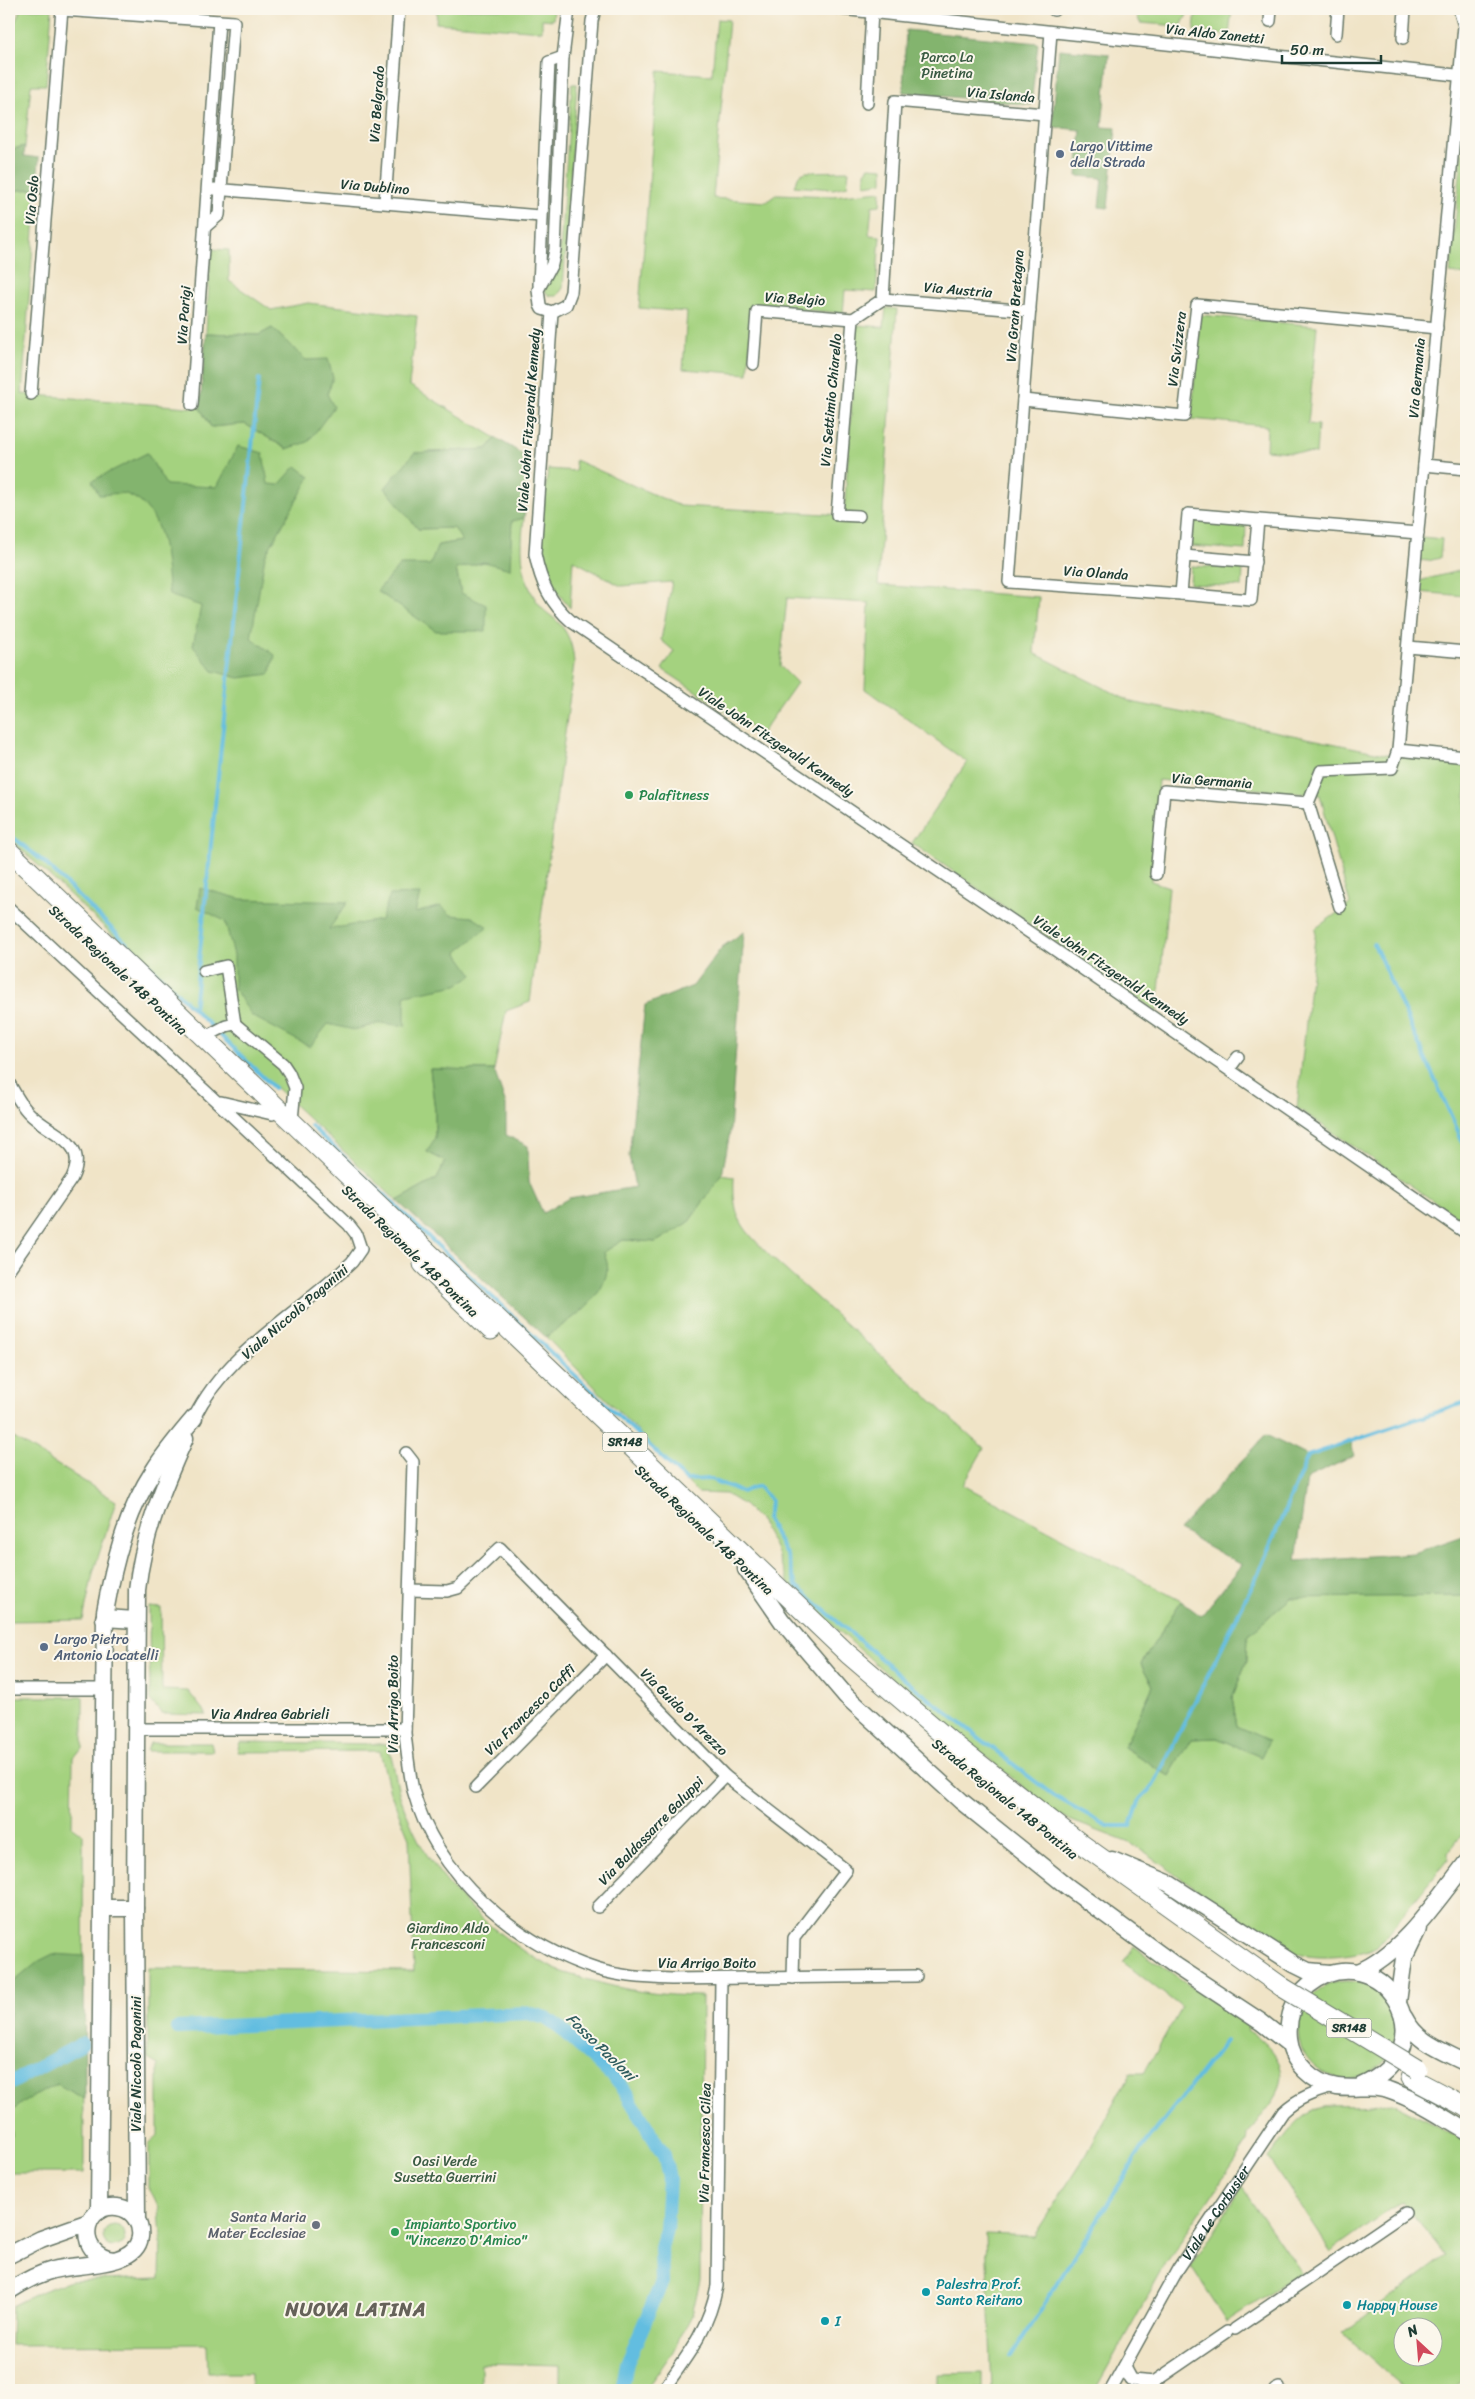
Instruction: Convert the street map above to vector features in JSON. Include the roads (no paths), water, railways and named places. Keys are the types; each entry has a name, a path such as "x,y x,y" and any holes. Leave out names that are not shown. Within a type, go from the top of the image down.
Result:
{"main road":[{"name":"Strada Regionale 148 Pontina","path":"9,851 848,1654 949,1740 1080,1843 1280,1991"},
{"name":"Strada Regionale 148 Pontina","path":"9,868 272,1114 461,1301 839,1658 941,1750 1102,1876 1280,1991 1466,2107"},
{"name":"Strada Regionale 148 Pontina","path":"1414,2073 1466,2096"}],"street":[{"path":"62,9 234,22 219,215 205,227"},
{"name":"Via Oslo","path":"31,394 62,9"},
{"name":"Via Belgrado","path":"385,202 399,9"},
{"path":"538,285 549,269 554,250 563,57 569,9"},
{"name":"Viale John Fitzgerald Kennedy","path":"563,57 549,62 540,216 538,285 540,305 542,309 552,312 566,305 571,292 592,21 596,9"},
{"name":"Via Aldo Zanetti","path":"841,9 901,12 1051,32 1463,76"},
{"path":"1270,9 1270,21"},
{"path":"1336,34 1338,9"},
{"path":"1402,38 1405,9"},
{"name":"Via Germania","path":"1156,874 1164,791 1308,803 1321,771 1392,768 1398,750 1437,328 1463,76 1464,26 1459,9"},
{"path":"867,103 872,12"},
{"name":"Via Parigi","path":"192,406 219,21"},
{"name":"Via Gran Bretagna","path":"1009,582 1051,32"},
{"name":"Via Islanda","path":"883,299 895,101 1044,114"},
{"path":"213,114 227,114"},
{"name":"Via Dublino","path":"208,188 540,216"},
{"name":"Via Austria","path":"883,299 1030,311"},
{"name":"Via Settimio Chiarello","path":"860,516 837,515 853,319 883,299"},
{"name":"Via Svizzera","path":"1023,400 1184,416 1197,305 1437,328"},
{"name":"Via Belgio","path":"753,364 756,311 853,319"},
{"name":"Viale John Fitzgerald Kennedy","path":"552,312 535,554 543,585 558,609 572,622 1466,1232"},
{"path":"1424,465 1466,469"},
{"path":"1181,594 1188,514 1418,533"},
{"name":"Via Olanda","path":"1009,582 1251,600 1258,520"},
{"path":"1184,556 1255,562"},
{"path":"1408,647 1466,652"},
{"path":"1398,750 1466,757"},
{"path":"1308,803 1340,907"},
{"path":"9,908 219,1102 272,1114"},
{"path":"204,971 226,966 230,1025 282,1064 289,1073 295,1088 292,1120"},
{"name":"Strada Regionale 148 Pontina","path":"205,1038 230,1025"},
{"path":"1229,1070 1238,1057"},
{"path":"9,1083 29,1113 75,1149 78,1157 78,1166 72,1178 9,1269"},
{"name":"Viale Niccolò Paganini","path":"114,2260 103,2258 90,2245 87,2234 94,2216 103,1908 104,1618 116,1557 131,1512 157,1465 194,1418 208,1395 230,1369 276,1325 348,1266 360,1249 359,1240 349,1225 219,1102"},
{"name":"Viale Niccolò Paganini","path":"9,2291 33,2277 53,2270 128,2256 137,2246 140,2233 137,2220 135,1908 136,1620 139,1572 148,1530 162,1490 194,1418"},
{"name":"Via Arrigo Boito","path":"406,1453 413,1462 405,1729 407,1760 414,1791 424,1819 452,1868 473,1892 502,1919 530,1939 597,1969 635,1977 721,1979 916,1976"},
{"name":"Via Guido D'Arezzo","path":"410,1590 447,1591 458,1588 500,1548 725,1776 846,1870 794,1938 793,1978"},
{"path":"746,1569 782,1621 846,1696 961,1801 1068,1887 1176,1966 1261,2022 1289,2044"},
{"path":"104,1618 136,1620"},
{"name":"Via Francesco Caffi","path":"476,1787 606,1655"},
{"path":"9,1689 103,1689"},
{"name":"Via Andrea Gabrieli","path":"136,1729 405,1729"},
{"name":"Via Baldassarre Galuppi","path":"598,1906 725,1776"},
{"path":"1080,1843 1114,1861 1168,1883 1308,1971 1330,1973 1358,1972 1374,1978 1388,1988 1410,2028 1419,2038 1466,2063"},
{"path":"1358,1972 1383,1960 1422,1920 1466,1863"},
{"path":"103,1908 135,1908"},
{"path":"1361,2086 1378,2079 1391,2067 1400,2052 1405,2034 1401,2009 1404,1958 1422,1920"},
{"path":"1330,1973 1310,1984 1295,2001 1290,2015 1289,2044 1295,2058 1304,2070 1316,2079 1334,2087 1375,2087 1395,2092 1466,2131"},
{"name":"Via Francesco Cilea","path":"663,2390 695,2345 706,2326 713,2308 719,2262 721,1979"},
{"name":"Viale Le Corbusier","path":"1111,2390 1178,2269 1282,2112 1295,2101 1312,2093 1334,2087"},
{"path":"9,2255 110,2207 120,2207 130,2212 137,2220"},
{"path":"1142,2390 1405,2213"},
{"path":"1124,2367 1131,2380 1155,2382"}],"waterway":[{"path":"194,1009 259,379"},
{"path":"9,834 45,863 274,1088"},
{"path":"1374,944 1466,1149"},
{"path":"311,1126 686,1480 710,1479 742,1492 758,1486 771,1500 767,1519 787,1556 796,1586 909,1683 1054,1796 1108,1826 1131,1826 1140,1799 1153,1786 1258,1574 1308,1456 1466,1402"},
{"name":"Fosso Paoloni","path":"178,2028 528,2013 546,2018 560,2028 620,2083 664,2155 669,2178 666,2229 661,2248 662,2282 627,2363 622,2390"},
{"path":"1011,2357 1143,2147 1226,2041"},
{"name":"Fosso Paoloni","path":"9,2084 82,2044"}],"place":[{"name":"Largo Vittime della Strada","path":"1060,154"},
{"name":"Palafitness","path":"629,795"},
{"name":"Largo Pietro Antonio Locatelli","path":"44,1647"},
{"name":"Santa Maria Mater Ecclesiae","path":"316,2225"},
{"name":"Impianto Sportivo \"Vincenzo D'Amico\"","path":"395,2232"},
{"name":"Palestra Prof. Santo Reitano","path":"926,2292"},
{"name":"Happy House","path":"1347,2305"},
{"name":"I","path":"825,2321"}],"district":[{"name":"NUOVA LATINA","path":"356,2309"}],"park label":[{"name":"Parco La Pinetina","path":"947,66"},
{"name":"Giardino Aldo Francesconi","path":"448,1936"},
{"name":"Oasi Verde Susetta Guerrini","path":"445,2170"}]}
